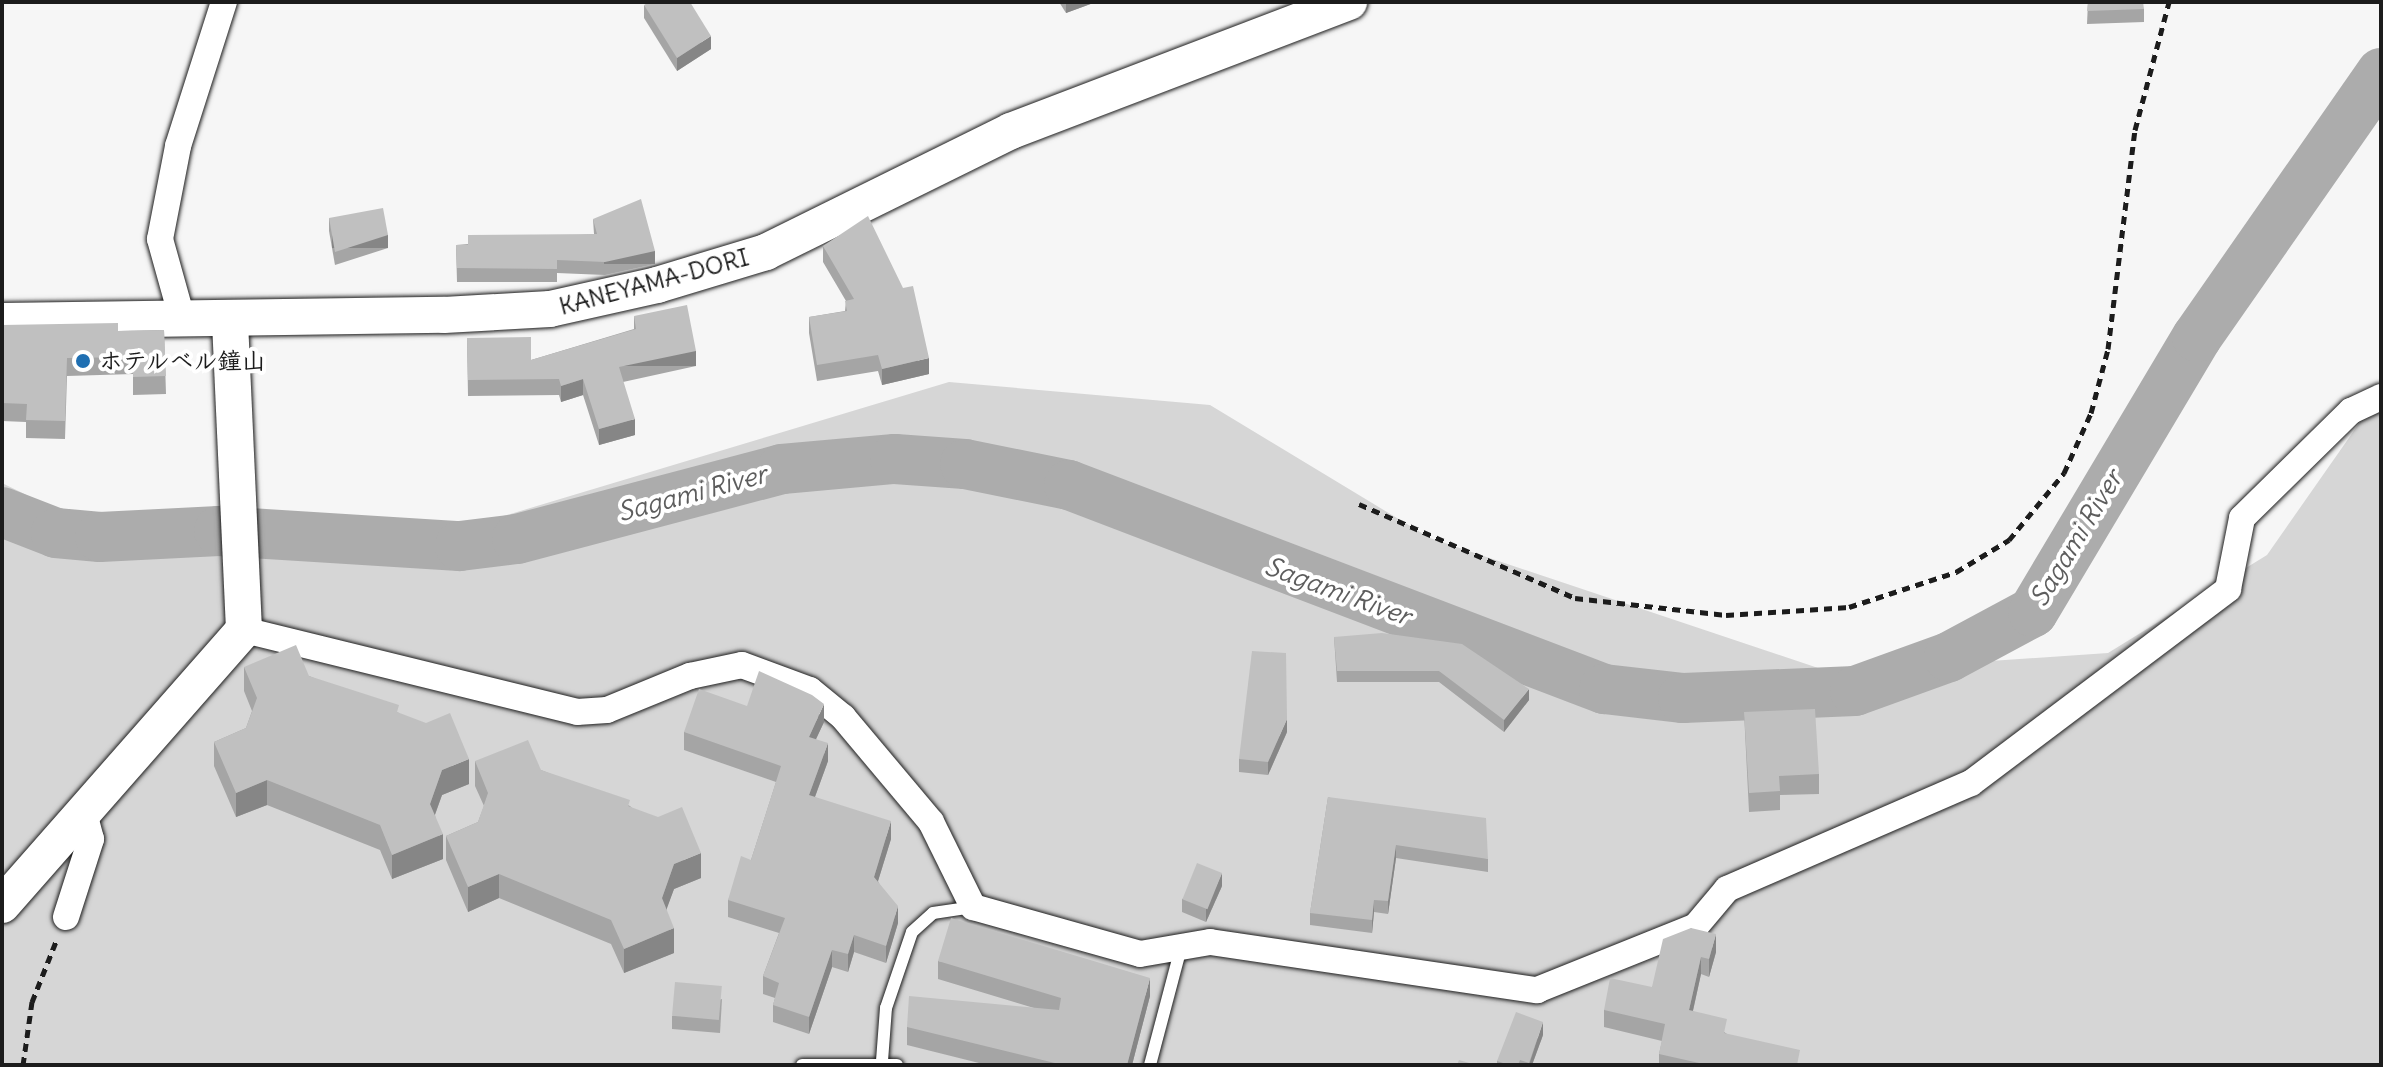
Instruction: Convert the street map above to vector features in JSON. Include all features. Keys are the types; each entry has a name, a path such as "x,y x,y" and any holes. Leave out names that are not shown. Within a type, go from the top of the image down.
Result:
{"street":[{"path":"182,318 160,239 178,146 224,2"},
{"name":"KANEYAMA-DORI","path":"2,321 550,309 713,269 766,252 1011,131 1349,2"},
{"path":"2,905 244,630 238,581 238,473 230,318"},
{"path":"244,630 577,712 607,710 690,676 742,665 810,690 843,717 931,822 973,907 1140,954 1210,942 1537,990 1696,926 1727,889 1971,783 2228,589 2242,518 2351,411 2381,397"},
{"path":"66,917 91,839 83,810"}],"lane":[{"path":"882,1061 886,1008 912,932 933,913 973,907"},
{"path":"1150,1065 1181,946"},
{"path":"802,1065 882,1061 897,1065"}],"path":[{"path":"1359,504 1575,598 1726,615 1849,607 1956,572 2009,540 2064,473 2091,413 2108,349 2135,130 2169,2"},
{"path":"23,1065 32,1002 66,917"}],"shaded area":[{"path":"949,382 1210,405 1430,538 1830,672 2108,653 2267,555 2381,392 2381,1065 2,1065 2,483 123,542 394,549"}],"building":[{"path":"649,2 690,2 711,36 677,58 644,5"},
{"path":"2088,2 2143,2 2144,9 2087,11"},
{"path":"641,199 655,251 605,262 557,260 557,269 457,268 456,245 468,245 468,235 597,234 593,219"},
{"path":"383,208 388,235 335,252 329,218"},
{"path":"868,216 903,288 913,286 929,358 882,369 878,355 817,365 809,317 847,311 845,301 854,299 823,246"},
{"path":"687,305 696,351 619,367 635,419 599,429 583,379 561,386 559,379 468,380 467,338 531,337 531,360 636,329 634,316"},
{"path":"118,323 118,331 164,330 166,376 133,377 133,357 67,358 65,421 26,420 27,404 2,403 2,325"},
{"path":"1382,633 1462,644 1529,689 1504,720 1439,671 1337,671 1334,637"},
{"path":"296,645 309,676 399,705 397,712 426,723 450,713 469,759 442,770 430,804 443,834 392,855 380,825 267,780 236,793 214,742 246,728 257,698 244,667"},
{"path":"1252,651 1286,653 1287,719 1268,762 1239,759"},
{"path":"759,671 812,695 824,704 809,737 828,743 809,795 891,821 874,877 898,906 886,946 854,935 848,954 832,950 809,1017 773,1005 779,983 763,976 785,918 728,900 741,856 751,860 781,766 684,732 699,689 747,706"},
{"path":"1815,709 1819,774 1779,776 1780,791 1749,793 1744,712"},
{"path":"528,740 541,770 630,800 628,806 658,817 682,807 701,853 674,864 662,898 674,928 624,949 611,920 499,874 468,887 446,836 478,822 488,793 475,761"},
{"path":"1328,797 1486,818 1488,859 1396,845 1388,901 1374,900 1372,920 1310,913"},
{"path":"1197,863 1222,873 1207,909 1182,899"},
{"path":"951,918 1150,978 1127,1065 1063,1065 907,1027 909,996 1059,1010 1061,998 938,961"},
{"path":"1691,928 1716,934 1709,959 1701,957 1689,1010 1727,1019 1724,1033 1800,1050 1797,1065 1708,1065 1659,1054 1665,1024 1604,1010 1610,978 1652,987 1663,939"},
{"path":"675,982 722,986 719,1020 672,1016"},
{"path":"1516,1012 1543,1022 1529,1063 1520,1060 1518,1065 1509,1065 1497,1061"},
{"path":"1459,1060 1476,1065 1457,1065"}],"waterway":[{"name":"Sagami River","path":"2,512 56,533 100,537 219,531 460,546 517,539 782,469 895,459 965,464 1069,485 1604,689 1683,698 1855,691 1949,657 2033,612 2197,337 2381,73"}],"place":[{"name":"ホテルベル鐘山","path":"83,361"}]}
